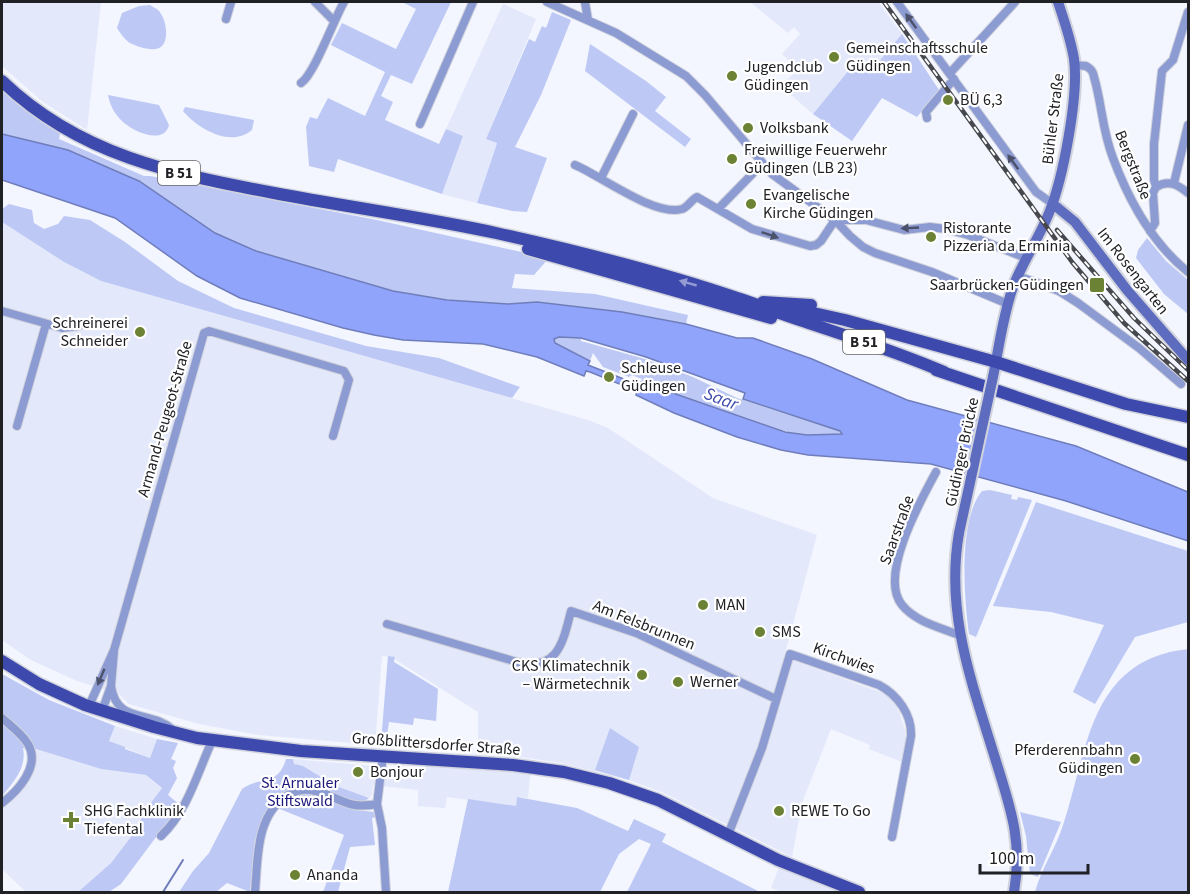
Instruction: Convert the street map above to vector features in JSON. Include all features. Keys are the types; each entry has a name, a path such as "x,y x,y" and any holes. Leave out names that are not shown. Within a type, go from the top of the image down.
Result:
{"main road":[{"name":"Bühler Straße","path":"1018,276 1053,204 1070,121 1074,64 1072,49 1058,2"},
{"name":"B 51","path":"2,81 42,114 76,136 134,160 203,179 377,212 420,217 560,247 738,298 944,372"},
{"name":"Im Rosengarten","path":"1053,204 1075,222 1127,290 1188,360"},
{"name":"B 51","path":"377,212 388,217 553,255 754,313 944,372 1188,455"},
{"name":"Güdinger Brücke","path":"1014,892 1018,862 1015,825 959,635 955,585 959,533 1008,304 1018,276"},
{"path":"738,298 751,298 774,304 803,304 817,307 845,320"},
{"path":"754,313 779,316 799,311 845,320 996,362 1126,404 1185,414"},
{"path":"1061,412 1077,412 1188,447"},
{"name":"Großblittersdorfer Straße","path":"2,661 39,684 102,711 212,741 301,751 513,765 584,777 658,800 790,866 859,892"}],"street":[{"path":"226,19 231,2"},
{"path":"315,2 333,20"},
{"path":"301,83 311,74 333,20 344,2"},
{"path":"420,123 473,2"},
{"path":"547,2 635,43 686,76 705,95 762,164 784,184 835,220 850,236 869,250 932,272 1008,304"},
{"path":"585,2 588,20"},
{"path":"897,2 1036,192 1053,204"},
{"path":"927,118 926,112 952,76 1015,2"},
{"path":"1156,187 1154,144 1162,71 1173,60 1188,12"},
{"name":"Bergstraße","path":"1074,64 1086,66 1094,75 1100,112 1112,157 1136,209 1149,231 1188,272"},
{"path":"601,178 633,114"},
{"path":"1174,183 1188,125"},
{"path":"718,209 762,164"},
{"path":"575,165 648,204 680,209 686,207 697,197 752,229 810,246 821,241 835,220"},
{"path":"1149,231 1155,223 1153,193 1156,187 1174,183 1188,193"},
{"path":"835,220 866,220 904,230 930,227 946,229 968,235 1026,258"},
{"path":"1018,276 1070,298 1140,348 1181,384"},
{"path":"2,311 62,328 79,326"},
{"path":"17,426 46,324"},
{"name":"Armand-Peugeot-Straße","path":"89,706 114,650 204,333 212,332 344,371 349,380 333,436"},
{"name":"Saarstraße","path":"936,472 912,520 899,558 894,585 898,599 912,615 959,635"},
{"name":"Am Felsbrunnen","path":"387,624 517,662 533,664 546,661 556,653 563,641 572,611 636,633 776,699"},
{"name":"Armand-Peugeot-Straße","path":"102,711 111,686 114,650"},
{"name":"Kirchwies","path":"728,835 762,748 790,654 887,689 900,702 909,719 911,736 892,837"},
{"path":"111,686 115,701 126,712 164,722 176,733"},
{"path":"2,718 25,740 32,754 28,773 2,803"},
{"path":"161,836 168,830 187,801 212,741"},
{"path":"383,756 377,804 382,828 386,892"},
{"path":"255,892 262,833 274,807 284,798 296,791 309,789 351,805 377,804"}],"shaded area":[{"path":"2,2 101,2 87,130 43,102 2,66"},
{"name":"Gemeinschaftsschule Güdingen","path":"750,2 878,2 902,34 871,71 857,60 813,114 781,86 798,69 782,54 800,34 794,27 788,33"},
{"path":"503,4 536,19 486,139 497,142 477,203 442,194 463,136 446,129"},
{"path":"2,222 64,262 101,281 588,420 608,428 713,498 817,535 784,657 888,695 898,708 907,736 902,762 869,749 870,745 831,729 802,803 792,857 664,793 629,780 562,763 478,753 478,712 396,660 395,657 382,656 375,745 259,735 199,724 129,704 119,694 77,681 31,660 2,640"},
{"path":"115,726 157,739 150,758 109,741"},
{"name":"SHG Fachklinik Tiefental","path":"36,749 101,769 146,775 162,789 142,815 140,825 111,863 78,892 26,892 2,869 2,809 16,798 30,780 35,767"},
{"path":"293,759 419,770 421,759 534,768 530,776 528,798 517,797 516,806 447,797 445,808 418,806 418,790 373,785 372,795 369,798 364,797 336,786 303,766 294,765"},
{"path":"781,862 849,892 782,892 771,888"}],"green space":[{"path":"402,2 451,2 412,84 391,75 381,96 393,102 385,120 439,144 446,129 463,136 442,194 338,159 334,172 309,166 306,127 310,117 317,119 328,98 365,116 385,72 331,45 342,23 396,49 416,9"},
{"path":"150,5 160,12 166,30 164,43 155,49 142,48 130,43 117,28 122,13 139,6"},
{"path":"552,12 571,20 541,95 515,147 547,158 527,212 477,203 497,143 486,139 529,39 535,42 542,26 546,28"},
{"path":"902,34 939,90 917,117 882,98 852,141 813,114 858,59 871,71"},
{"path":"590,44 666,97 655,111 691,139 685,147 585,71"},
{"path":"2,90 60,134 59,139 144,176 377,220 549,258 534,275 515,274 512,288 595,294 688,315 686,324 622,312 537,302 508,304 447,300 393,291 256,251 231,242 205,227 139,181 68,150 2,134"},
{"path":"108,95 159,105 169,125 166,131 154,136 132,128 116,115"},
{"path":"185,107 254,120 252,130 234,137 215,134 189,118 183,111"},
{"path":"9,204 32,210 34,223 44,229 58,224 64,216 90,220 125,242 178,281 234,308 366,346 439,358 520,387 512,398 101,281 64,262 2,222 2,209"},
{"path":"1147,238 1166,261 1188,280 1188,314 1164,294 1136,258 1138,250"},
{"path":"556,337 581,338 581,341 645,359 693,377 737,398 840,431 842,434 823,436 799,434 742,419 641,382 642,379 632,375 629,377 603,367 593,353 590,361 555,343"},
{"path":"990,490 1012,495 1011,499 1017,500 1018,497 1032,500 976,637 969,634 967,619 966,539 974,504 982,491"},
{"path":"1036,502 1188,551 1188,622 1135,637 1095,704 1073,692 1104,625 1051,612 993,606"},
{"name":"Pferderennbahn Güdingen","path":"1188,649 1188,892 1035,892 1063,825 1087,739 1098,713 1112,690 1130,671 1155,657"},
{"path":"388,656 395,657 394,662 438,689 436,721 414,718 413,725 389,722 386,742 381,742"},
{"path":"2,674 49,700 115,726 109,741 125,749 150,758 157,739 178,743 171,759 176,761 173,768 177,778 168,795 180,805 121,884 109,892 78,892 111,863 140,825 142,815 162,788 146,775 101,769 36,749 23,748 21,768 2,796"},
{"path":"610,728 639,747 629,780 595,770"},
{"name":"St. Arnualer Stiftswald","path":"286,759 293,759 294,764 303,766 336,786 369,798 365,801 356,801 355,810 375,812 377,817 372,818 375,845 350,847 338,892 323,892 344,835 270,805 255,840 250,892 227,883 216,892 179,892 209,853 242,789 278,774"},
{"path":"517,797 577,808 628,831 634,819 666,834 662,842 760,892 627,892 651,844 639,839 619,854 600,892 448,892 468,799 516,806"},
{"path":"1020,812 1061,822 1038,877 1030,874 1026,836"}],"water":[{"path":"2,134 68,150 139,181 215,233 256,251 393,291 447,300 508,304 537,302 622,312 686,324 737,338 753,338 812,359 907,400 1076,446 1188,492 1188,541 1066,501 931,464 808,455 781,450 737,437 674,413 636,395 637,391 590,372 586,371 584,376 537,357 483,344 403,340 374,335 240,298 197,276 115,218 2,180","holes":["559,337 581,338 646,357 745,393 743,399 840,431 842,434 807,435 785,432 641,382 639,385 588,365 590,361 555,343 554,339"]}],"waterway":[{"name":"Saar","path":"722,358 763,372"},
{"path":"163,892 183,860"}],"railway":[{"path":"884,2 1072,262 1124,323 1188,381"},
{"path":"1057,230 1134,318 1188,370"}],"place":[{"name":"Gemeinschaftsschule Güdingen","path":"834,57"},
{"name":"Jugendclub Güdingen","path":"732,76"},
{"name":"BÜ 6,3","path":"948,100"},
{"name":"Volksbank","path":"748,128"},
{"name":"Freiwillige Feuerwehr Güdingen (LB 23)","path":"732,159"},
{"name":"Evangelische Kirche Güdingen","path":"751,204"},
{"name":"Ristorante Pizzeria da Erminia","path":"931,237"},
{"name":"Saarbrücken-Güdingen","path":"1097,285"},
{"name":"Schreinerei Schneider","path":"140,332"},
{"name":"Schleuse Güdingen","path":"609,377"},
{"name":"MAN","path":"703,605"},
{"name":"SMS","path":"760,632"},
{"name":"CKS Klimatechnik – Wärmetechnik","path":"642,675"},
{"name":"Werner","path":"678,682"},
{"name":"Pferderennbahn Güdingen","path":"1135,759"},
{"name":"Bonjour","path":"358,772"},
{"name":"REWE To Go","path":"779,811"},
{"name":"SHG Fachklinik Tiefental","path":"71,820"},
{"name":"Ananda","path":"295,875"}]}
